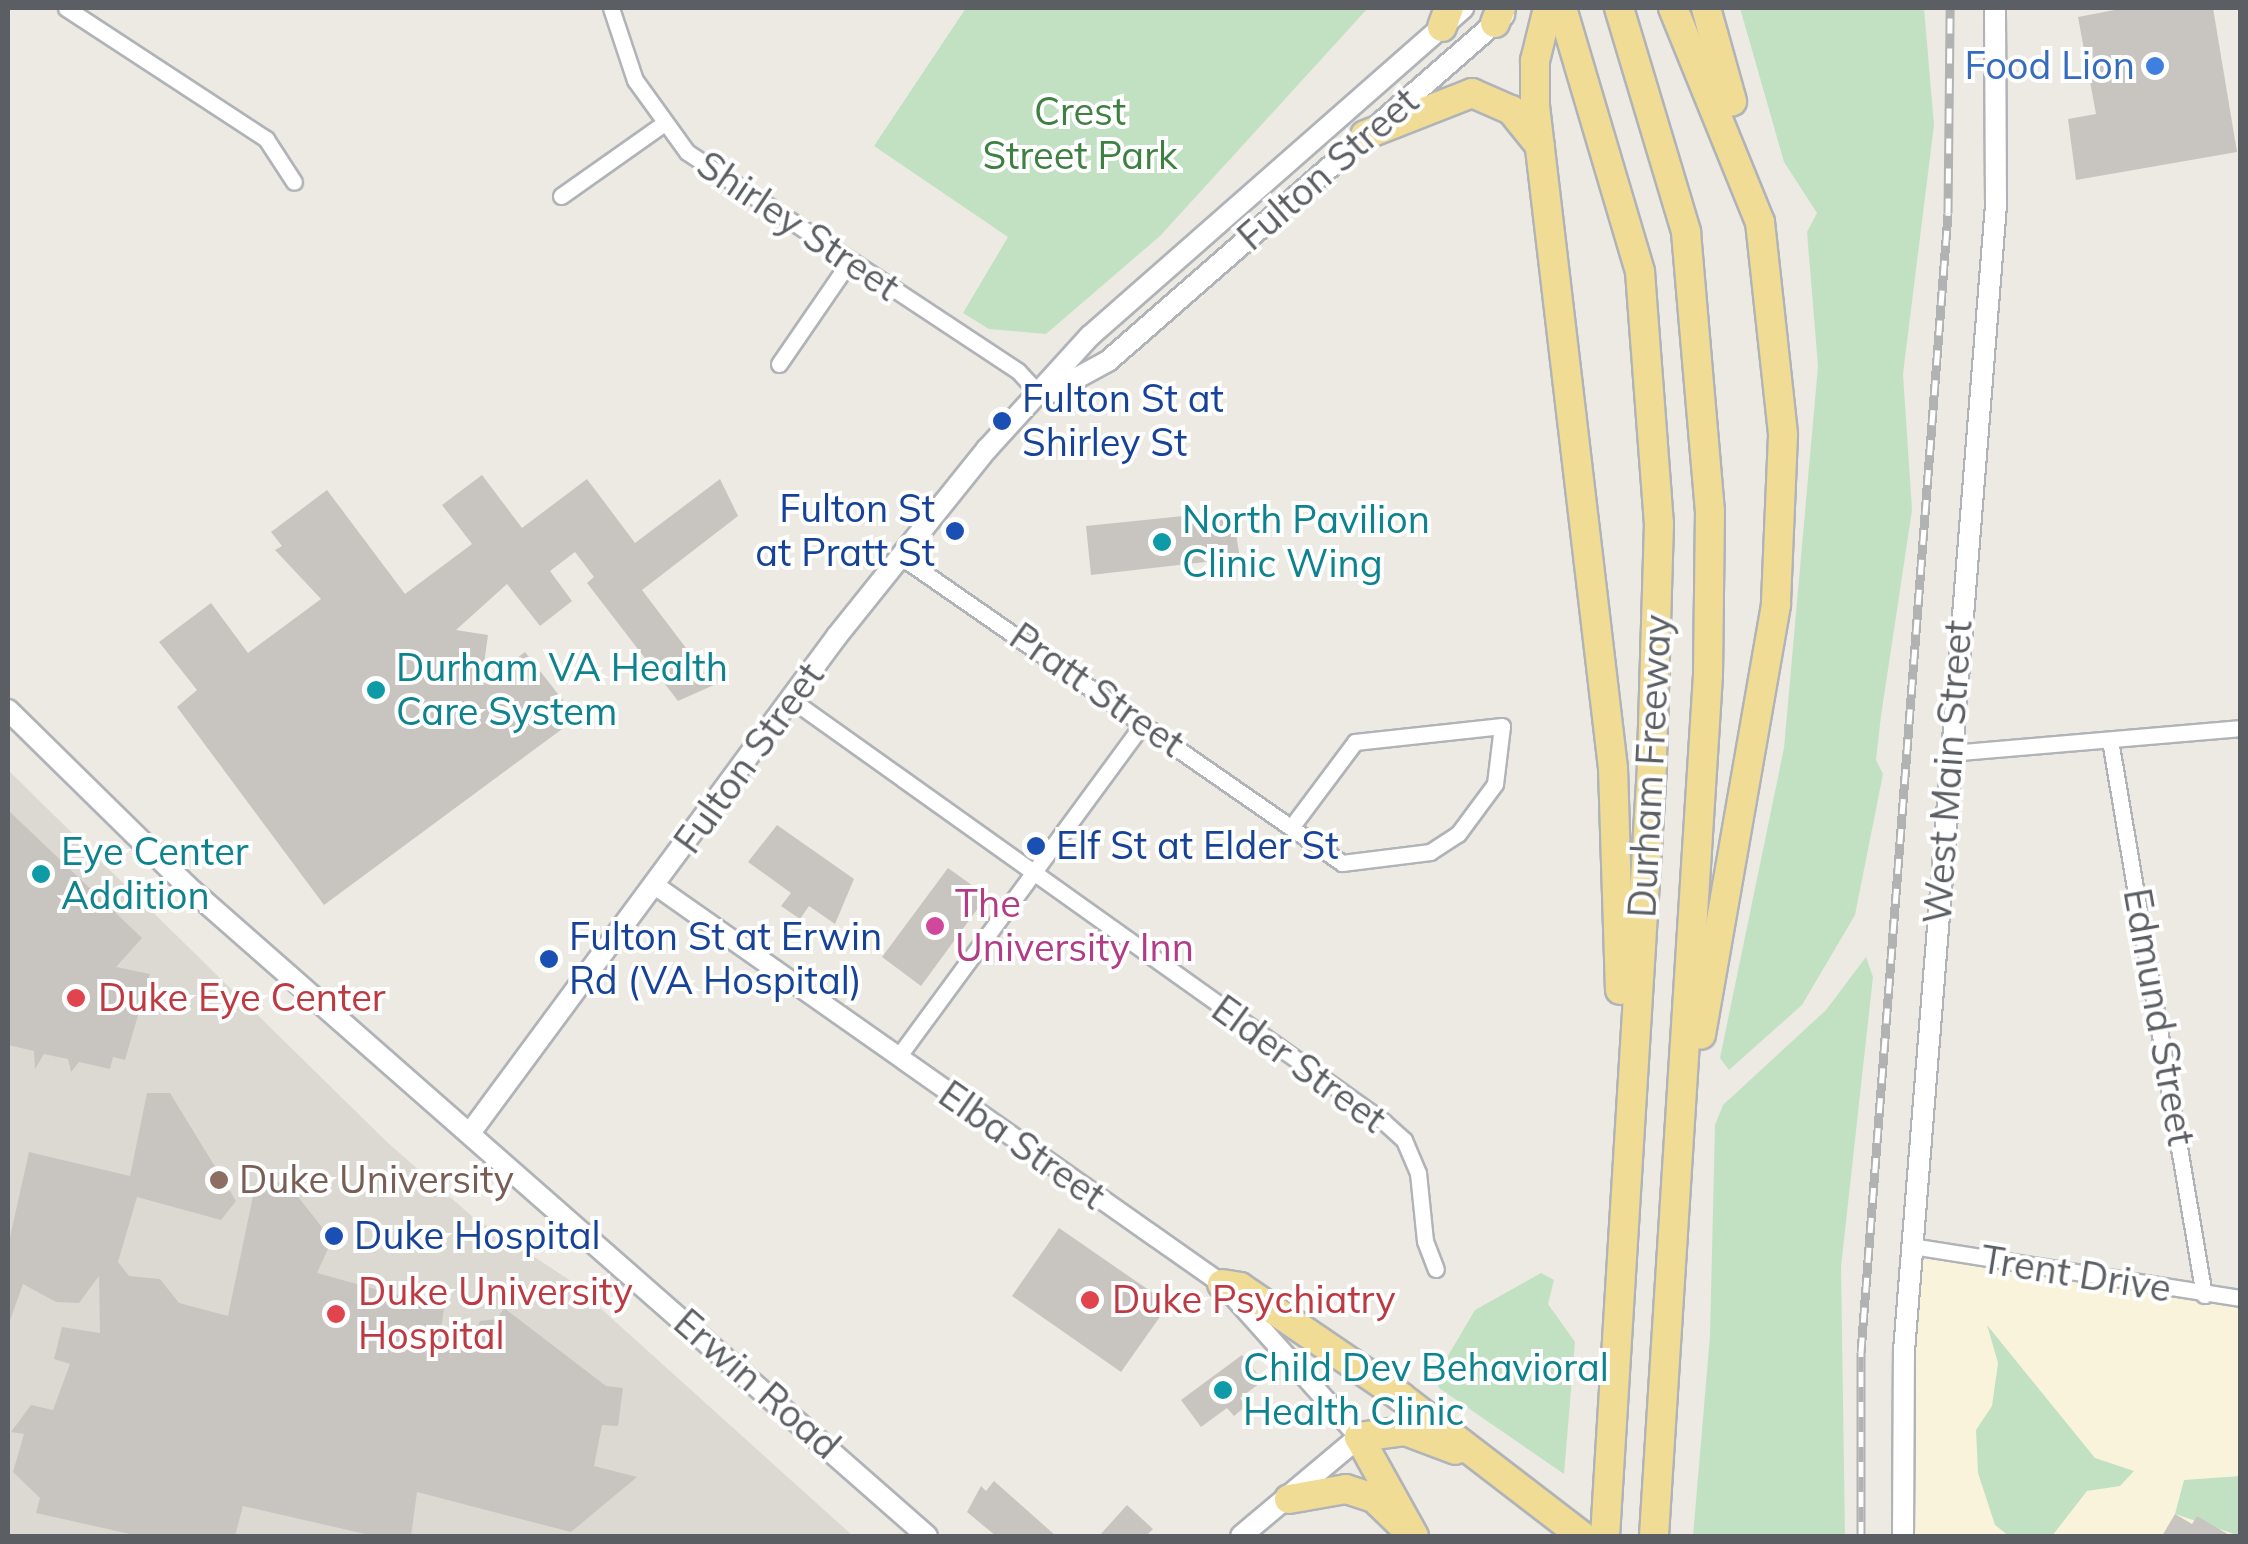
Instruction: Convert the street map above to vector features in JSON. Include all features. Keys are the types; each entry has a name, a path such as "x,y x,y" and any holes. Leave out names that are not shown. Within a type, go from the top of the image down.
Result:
{"highway":[{"path":"1548,8 1535,61 1541,147 1612,768 1619,1043 1630,1121"},
{"name":"Durham Freeway","path":"1562,8 1580,56 1640,272 1654,398 1658,619 1605,1536"},
{"path":"1672,8 1745,171"},
{"path":"1676,1157 1689,1117 1782,539 1778,356 1745,171 1706,8"},
{"name":"Durham Freeway","path":"1621,13 1686,232 1708,460 1708,675 1654,1536"},
{"path":"1364,135 1472,94 1511,110 1541,147"},
{"path":"1222,1284 1240,1287 1308,1332 1582,1536"},
{"path":"1413,1536 1359,1436 1404,1432 1480,1460"},
{"path":"1289,1499 1346,1489 1374,1498 1413,1536"}],"main road":[{"name":"Fulton Street","path":"470,1133 900,556 987,450 1042,397 1090,336 1445,17 1464,8"},
{"name":"West Main Street","path":"1903,1536 1912,1246 1996,204 1995,8"},
{"name":"Fulton Street","path":"1042,397 1108,361 1503,13"},
{"name":"Erwin Road","path":"8,710 176,876 927,1536"},
{"path":"1241,1536 1359,1436"}],"street":[{"path":"66,8 266,139 294,182"},
{"name":"Shirley Street","path":"611,8 624,58 664,124 719,177 1018,370 1042,397"},
{"path":"561,196 664,124"},
{"path":"779,364 849,262"},
{"name":"Pratt Street","path":"900,556 1294,825 1342,863 1430,852 1458,834 1495,784 1502,726 1356,742 1294,825"},
{"name":"Elder Street","path":"792,700 1404,1140 1418,1173 1425,1241 1436,1269"},
{"path":"898,1057 1143,723"},
{"path":"1950,753 2240,728"},
{"name":"Edmund Street","path":"2110,740 2204,1295"},
{"name":"Elba Street","path":"656,886 1222,1284 1359,1436"},
{"name":"Trent Drive","path":"1912,1246 2240,1298"}],"shaded area":[{"name":"Duke University","path":"8,770 388,1143 473,1217 568,1279 853,1536 8,1536"},
{"path":"1919,1253 2240,1303 2240,1536 1908,1536"}],"green space":[{"name":"Crest Street Park","path":"966,8 1368,8 1160,236 1046,334 989,329 963,313 1008,237 874,146"},
{"path":"1740,8 1924,8 1934,125 1903,374 1912,510 1876,760 1883,774 1855,915 1802,1005 1729,1070 1720,1058 1784,748 1818,366 1807,232 1817,213 1784,162"},
{"path":"1866,957 1873,977 1841,1267 1845,1536 1693,1536 1710,1336 1715,1125 1723,1105 1826,1010"},
{"path":"1541,1273 1554,1280 1548,1304 1575,1342 1564,1474 1439,1388 1436,1376 1475,1310"},
{"path":"1987,1325 2095,1458 2134,1471 2120,1486 2087,1491 2052,1536 2009,1536 1995,1525 1978,1473 1976,1430 1992,1406 1998,1363"},
{"path":"2240,1476 2240,1536 2175,1514 2184,1480"}],"building":[{"name":"Food Lion","path":"2125,8 2213,8 2237,152 2076,180 2068,119 2096,114 2078,17"},
{"name":"Durham VA Health Care System","path":"482,475 522,528 587,479 635,543 720,479 738,516 642,590 714,685 678,701 587,583 594,577 575,552 550,571 572,601 540,626 507,584 456,630 488,635 481,685 525,652 577,718 324,905 177,707 197,690 159,642 211,603 248,653 321,599 275,550 282,546 271,532 327,490 405,594 472,544 442,505"},
{"name":"North Pavilion Clinic Wing","path":"1232,511 1240,558 1091,575 1086,526"},
{"path":"8,810 142,938 116,967 150,974 125,1060 113,1057 110,1069 79,1062 71,1072 68,1059 44,1054 35,1069 34,1051 8,1045"},
{"path":"777,825 854,879 835,924 809,906 800,919 781,906 791,893 748,862"},
{"name":"The University Inn","path":"948,868 987,896 921,986 882,957"},
{"name":"Duke University Hospital","path":"147,1093 170,1093 236,1201 221,1220 137,1197 118,1262 129,1276 160,1279 179,1303 228,1316 253,1196 264,1179 288,1184 332,1240 317,1273 444,1308 440,1337 470,1346 480,1321 497,1319 504,1308 606,1386 623,1388 618,1426 602,1425 594,1466 637,1477 571,1532 417,1492 411,1536 374,1536 243,1506 235,1536 139,1536 36,1513 40,1498 13,1472 24,1434 11,1432 31,1405 53,1410 70,1364 54,1359 62,1327 100,1333 99,1276 79,1303 56,1302 23,1284 8,1326 8,1246 29,1152 130,1176"},
{"name":"Duke Psychiatry","path":"1059,1228 1169,1304 1121,1372 1012,1296"},
{"name":"Child Dev Behavioral Health Clinic","path":"1242,1355 1263,1381 1240,1398 1246,1406 1234,1416 1227,1408 1201,1427 1181,1400"},
{"path":"994,1481 1056,1536 996,1536 967,1512 981,1486 986,1491"},
{"path":"1127,1505 1153,1529 1146,1536 1099,1536"},
{"path":"2175,1514 2192,1524 2197,1516 2231,1536 2162,1536"}],"railway":[{"path":"1861,1536 1861,1352 1948,213 1950,8"}],"place":[{"name":"Food Lion","path":"2155,66"},
{"name":"Fulton St at Shirley St","path":"1002,421"},
{"name":"Fulton St at Pratt St","path":"955,531"},
{"name":"North Pavilion Clinic Wing","path":"1162,542"},
{"name":"Durham VA Health Care System","path":"376,690"},
{"name":"Elf St at Elder St","path":"1036,846"},
{"name":"Eye Center Addition","path":"41,874"},
{"name":"The University Inn","path":"935,926"},
{"name":"Fulton St at Erwin Rd (VA Hospital)","path":"549,959"},
{"name":"Duke Eye Center","path":"76,998"},
{"name":"Duke University","path":"219,1180"},
{"name":"Duke Hospital","path":"334,1236"},
{"name":"Duke Psychiatry","path":"1090,1300"},
{"name":"Duke University Hospital","path":"336,1314"},
{"name":"Child Dev Behavioral Health Clinic","path":"1223,1390"}]}
